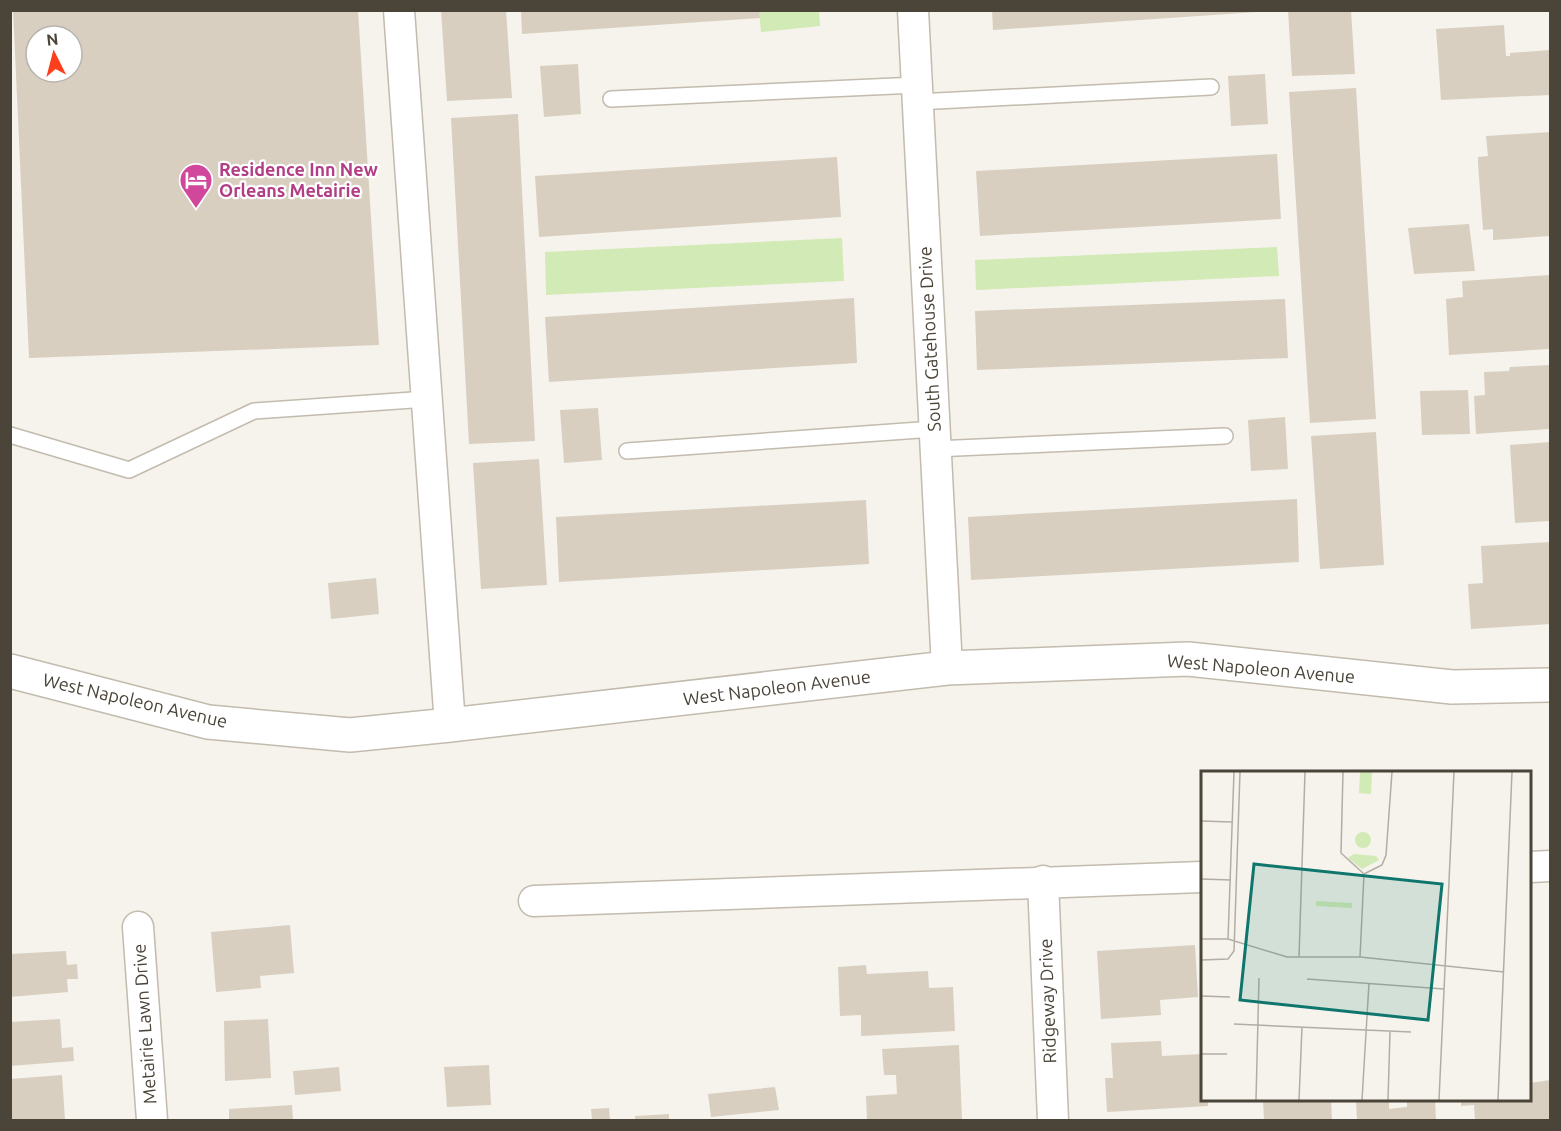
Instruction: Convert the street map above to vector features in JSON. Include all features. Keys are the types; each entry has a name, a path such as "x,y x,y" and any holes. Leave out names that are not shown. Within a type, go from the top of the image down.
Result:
{"street":[{"path":"399,10 450,725"},
{"name":"South Gatehouse Drive","path":"913,10 947,668"},
{"name":"West Napoleon Avenue","path":"10,671 207,722 350,735 947,668 1188,659 1452,687 1551,685"},
{"path":"1531,867 1551,866"},
{"path":"534,901 1201,877"},
{"name":"Ridgeway Drive","path":"1043,881 1053,1120"},
{"name":"Metairie Lawn Drive","path":"138,927 152,1120"}],"lane":[{"path":"611,99 1211,87"},
{"path":"10,435 129,470 254,411 427,399"},
{"path":"627,451 935,439 1226,436"}],"green space":[{"path":"759,11 819,11 820,26 761,32"},
{"path":"842,238 844,281 546,295 545,252"},
{"path":"1277,247 1279,276 976,290 975,260"}],"building":[{"name":"Residence Inn New Orleans Metairie","path":"13,10 358,10 379,345 29,358"},
{"path":"441,10 506,10 512,98 447,101"},
{"path":"521,10 759,10 760,18 522,34"},
{"path":"992,10 1257,10 1257,12 993,30"},
{"path":"1288,10 1351,10 1355,74 1292,76"},
{"path":"1504,25 1506,56 1510,56 1510,53 1550,50 1550,95 1441,100 1436,29"},
{"path":"578,64 581,114 544,117 540,66"},
{"path":"1265,74 1268,124 1231,126 1228,76"},
{"path":"1356,88 1376,419 1310,423 1289,92"},
{"path":"518,114 535,441 469,444 451,118"},
{"path":"1550,132 1550,236 1493,240 1493,229 1483,230 1478,164 1478,157 1488,156 1486,136"},
{"path":"1277,154 1281,219 980,236 976,171"},
{"path":"837,157 841,217 539,237 535,176"},
{"path":"1469,224 1475,271 1414,274 1408,228"},
{"path":"1550,275 1550,349 1449,355 1446,299 1463,297 1462,281"},
{"path":"854,298 857,363 549,382 545,317"},
{"path":"1285,299 1288,358 977,370 975,311"},
{"path":"1550,365 1550,429 1476,434 1474,396 1485,395 1484,372 1509,371 1510,367"},
{"path":"1468,390 1470,434 1422,435 1420,391"},
{"path":"598,408 602,460 564,463 560,410"},
{"path":"1285,417 1288,469 1251,471 1248,420"},
{"path":"1376,432 1384,565 1320,569 1311,436"},
{"path":"1550,442 1550,521 1515,523 1510,445"},
{"path":"539,459 547,585 481,589 473,463"},
{"path":"1297,499 1299,562 971,580 968,517"},
{"path":"866,500 869,564 559,582 556,517"},
{"path":"1550,542 1550,624 1471,629 1468,584 1483,583 1481,546"},
{"path":"376,578 379,614 331,619 328,583"},
{"path":"290,925 294,973 260,976 261,988 216,992 211,932"},
{"path":"1195,945 1198,997 1160,1000 1161,1015 1101,1019 1097,951"},
{"path":"66,951 67,965 77,964 78,979 67,979 68,992 10,997 10,954"},
{"path":"866,965 867,974 928,971 929,988 953,987 955,1031 861,1036 861,1015 840,1016 838,967"},
{"path":"60,1019 62,1048 73,1047 74,1061 10,1066 10,1022"},
{"path":"268,1019 271,1078 225,1081 224,1021"},
{"path":"1161,1041 1162,1056 1201,1054 1201,1101 1208,1101 1208,1106 1107,1112 1105,1078 1113,1078 1111,1043"},
{"path":"959,1045 962,1120 867,1120 866,1096 897,1094 896,1075 884,1075 882,1049"},
{"path":"489,1065 491,1105 447,1107 444,1067"},
{"path":"339,1067 341,1091 295,1095 293,1071"},
{"path":"62,1075 65,1120 10,1120 10,1079"},
{"path":"1550,1080 1550,1120 1475,1120 1474,1105 1461,1106 1461,1101 1531,1101 1531,1083"},
{"path":"775,1087 779,1110 711,1117 708,1094"},
{"path":"1263,1101 1331,1101 1332,1120 1264,1120"},
{"path":"1356,1101 1389,1101 1389,1109 1407,1107 1407,1101 1435,1101 1436,1120 1357,1120"},
{"path":"292,1105 293,1120 229,1120 229,1109"},
{"path":"609,1108 610,1120 592,1120 591,1109"},
{"path":"669,1114 669,1120 635,1120 635,1116"}],"place":[{"name":"Residence Inn New Orleans Metairie","path":"196,209"}]}
